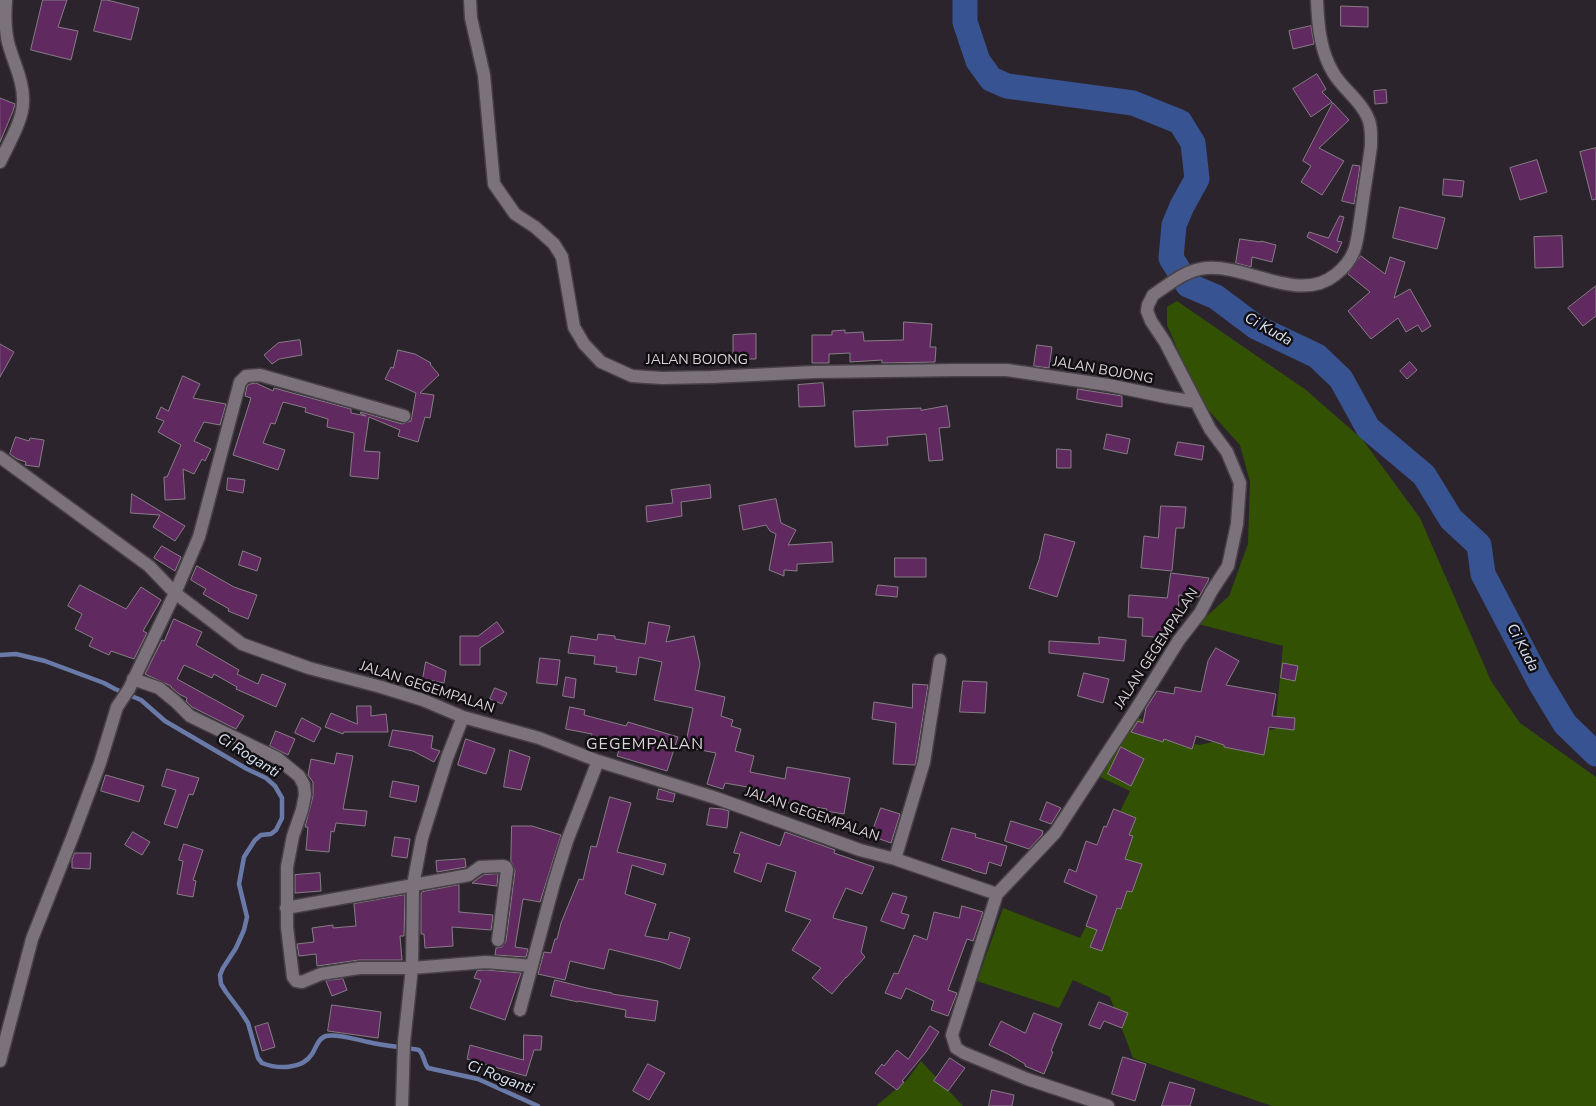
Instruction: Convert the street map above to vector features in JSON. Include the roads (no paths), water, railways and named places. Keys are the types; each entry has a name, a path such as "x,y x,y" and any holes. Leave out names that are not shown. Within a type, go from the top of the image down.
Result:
{"street":[{"path":"0,162 18,123 24,103 21,84 8,41 5,14 6,0"},
{"name":"JALAN BOJONG","path":"470,0 471,18 484,75 494,184 514,214 535,227 554,244 562,257 574,327 584,344 601,362 632,376 662,378 844,371 1007,370 1108,385 1166,398 1196,402"},
{"name":"JALAN GEGEMPALAN","path":"0,457 149,566 175,593 242,644 309,668 381,687 422,700 464,717 539,738 598,762 716,798 860,850 895,859 997,894 1055,833 1179,640 1200,613 1228,566 1237,524 1240,483 1227,452 1210,429 1165,342 1151,321 1147,311 1153,295 1184,273 1206,268 1224,268 1285,284 1303,286 1318,284 1331,278 1343,269 1354,251 1371,146 1371,129 1368,117 1361,106 1333,74 1324,54 1318,26 1317,0"},
{"path":"0,1061 32,939 72,838 117,707 131,684 175,593 198,537 240,382 250,375 260,375 404,416"},
{"path":"895,859 924,762 940,660"},
{"path":"131,684 159,688 190,716 278,758 299,776 304,785 305,795 302,810 292,836 287,867 286,908 293,977 299,982 321,974 359,968 412,968 486,962 532,966"},
{"path":"402,1106 404,1047 412,968 413,885 422,838 447,758 464,717"},
{"path":"520,1010 567,841 598,762"},
{"path":"286,908 469,875 480,867 506,867 498,940"},
{"path":"997,894 954,1026 952,1035 956,1048 1027,1079 1108,1106"}],"waterway":[{"name":"Ci Kuda","path":"965,0 965,22 978,61 991,79 1007,86 1133,103 1180,122 1193,143 1197,179 1174,225 1171,258 1188,285 1216,297 1256,327 1317,356 1341,379 1368,428 1424,475 1451,519 1479,545 1483,574 1539,681 1565,724 1596,754"},
{"name":"Ci Roganti","path":"0,655 16,654 45,661 104,683 141,700 165,721 247,769 266,778 275,786 282,798 282,818 276,830 271,834 261,835 255,840 244,857 239,884 247,917 244,930 236,948 220,975 221,984 248,1023 258,1058 262,1063 282,1067 302,1063 308,1059 323,1037 331,1035 341,1036 381,1045 419,1050 428,1068 478,1079 538,1106"}],"district":[{"name":"GEGEMPALAN","path":"645,745"}]}
